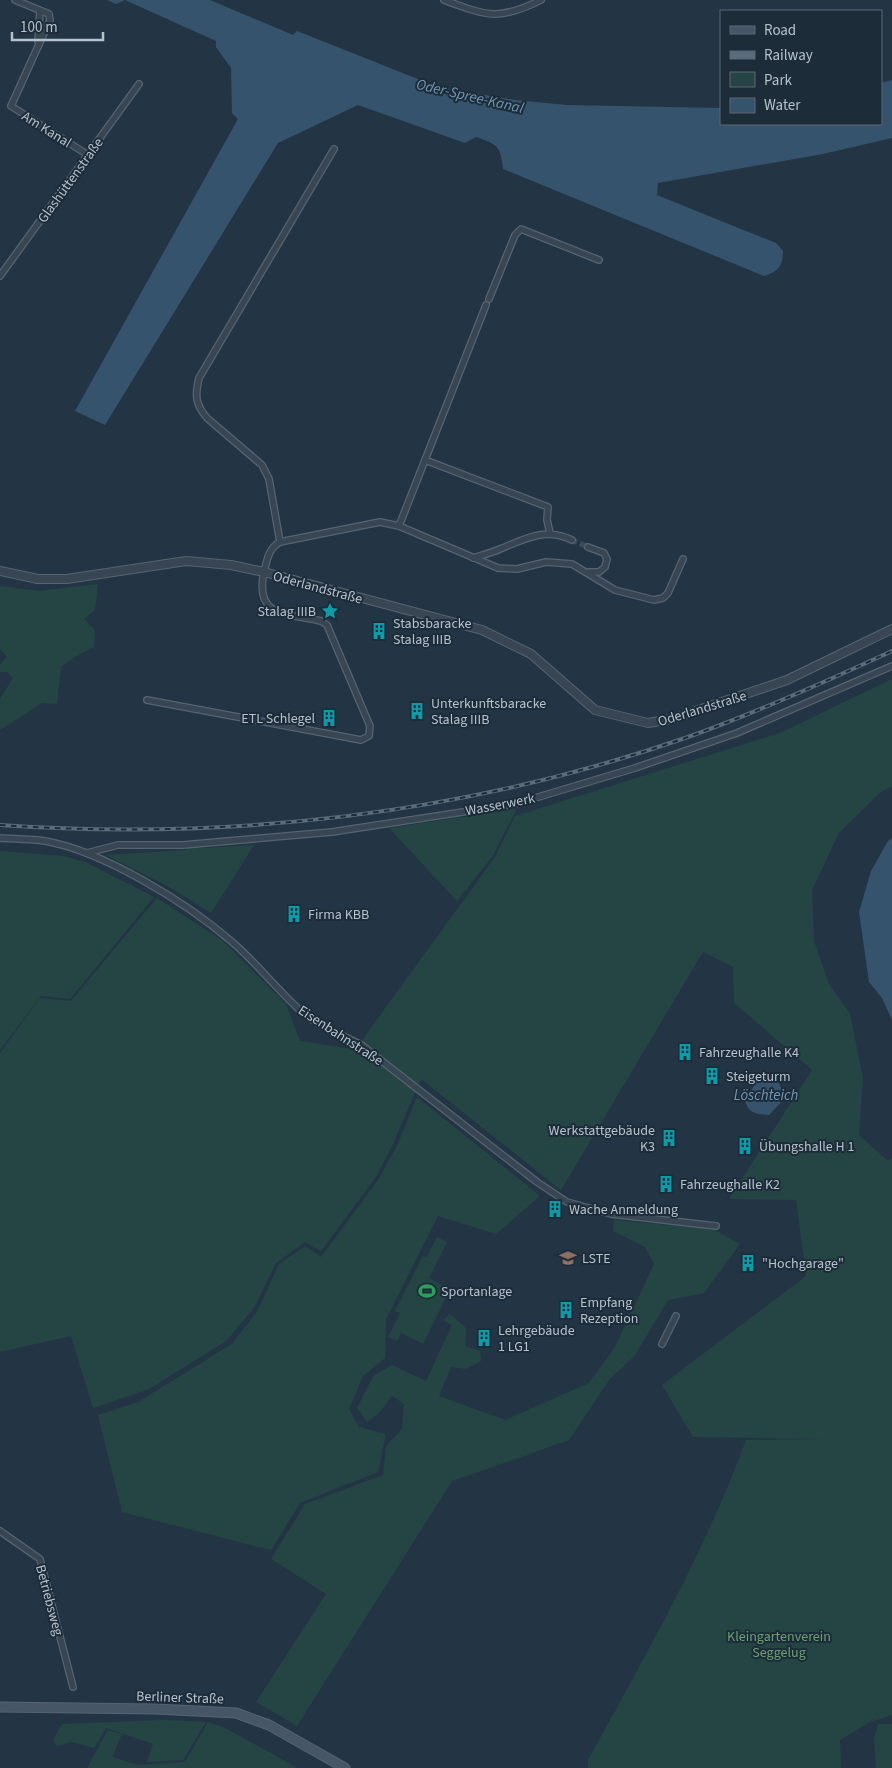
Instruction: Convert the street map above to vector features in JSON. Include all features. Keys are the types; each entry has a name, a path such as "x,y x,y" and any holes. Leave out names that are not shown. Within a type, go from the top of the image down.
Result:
{"main road":[{"name":"Berliner Straße","path":"0,1707 155,1709 236,1713 270,1725 344,1768"}],"street":[{"path":"15,0 40,11"},
{"path":"444,0 478,13 495,15 520,11 541,0"},
{"name":"Am Kanal","path":"38,45 40,11 49,14 50,20 11,106 88,155"},
{"name":"Glashüttenstraße","path":"0,276 139,84"},
{"path":"334,150 199,378 195,397 201,410 208,418 262,465 269,479 280,542 380,522 399,526 498,568 517,569 546,562 572,564 589,572 615,590 654,600 663,598 668,593 683,559"},
{"path":"399,526 515,235 521,229 599,260"},
{"path":"425,460 548,507 547,520 550,533"},
{"path":"473,558 501,549 532,535 550,533 572,540"},
{"name":"Oderlandstraße","path":"147,700 361,740 369,736 370,726 327,625 321,621 275,611 267,606 262,597 264,572 272,547 280,542"},
{"path":"588,547 604,553 607,559 605,568 599,572 589,572"},
{"name":"Oderlandstraße","path":"0,571 38,579 67,578 186,561 231,565 264,572 482,630 531,654 595,710 648,724 672,719 788,680 892,629"},
{"name":"Wasserwerk","path":"87,853 118,846 183,845 332,832 515,804 635,768 737,733 892,666"},
{"name":"Eisenbahnstraße","path":"0,838 44,841 87,853 163,892 224,935 304,1014 332,1032 360,1044 562,1200 608,1214 716,1226"},
{"path":"662,1344 676,1316"},
{"name":"Betriebsweg","path":"0,1531 40,1559 73,1687"}],"green space":[{"path":"98,584 95,610 84,619 95,630 94,647 74,657 61,667 57,704 42,703 0,730 0,699 13,678 7,672 0,672 0,665 7,656 0,649 0,586 39,591"},
{"name":"Kleingartenverein Seggelug","path":"892,679 892,786 882,791 839,833 812,890 814,941 829,984 850,1014 863,1078 859,1135 888,1161 892,1158 892,1715 870,1722 840,1740 841,1768 588,1768 588,1760 693,1563 730,1482 746,1440 825,1439 693,1437 662,1385 806,1276 796,1200 729,1199 812,1070 734,1003 733,967 703,952 561,1190 421,1079 393,1144 376,1177 321,1251 305,1242 276,1263 254,1308 226,1341 149,1389 93,1408 71,1336 0,1352 0,1053 40,998 71,1001 157,898 223,941 286,1004 300,1041 359,1050 365,1036 495,857 515,816 780,733"},
{"path":"517,809 492,857 457,901 389,828"},
{"path":"254,845 211,913 166,885 106,855 186,850 188,847"},
{"path":"0,851 63,856 85,862 154,897 70,999 41,996 0,1050"},
{"path":"417,1097 540,1196 496,1234 438,1216 386,1319 385,1358 363,1376 349,1409 359,1427 386,1434 378,1472 300,1503 271,1550 122,1512 98,1415 138,1402 232,1344 258,1310 279,1264 305,1246 321,1257 378,1180 397,1146"},
{"path":"614,1220 713,1229 740,1244 704,1293 668,1300 635,1355 609,1380 569,1440 452,1481 297,1726 256,1702 326,1594 271,1559 305,1504 383,1475 386,1446 402,1429 404,1404 392,1396 379,1413 367,1422 357,1408 374,1375 392,1365 426,1381 452,1325 443,1320 450,1314 466,1328 465,1346 480,1351 481,1361 466,1369 451,1367 439,1396 505,1420 589,1383 615,1347 654,1264 645,1247 613,1231"},
{"name":"Sportanlage","path":"437,1237 447,1242 429,1278 450,1289 423,1344 401,1333 397,1341 388,1337 400,1313 395,1311 423,1256 427,1257"},
{"path":"163,1720 206,1722 183,1760 147,1762 153,1744 106,1728 94,1748 72,1742 57,1746 53,1740 62,1724"},
{"path":"208,1722 223,1727 298,1768 87,1768 108,1730 122,1734 112,1757 138,1765 185,1762"},
{"path":"878,1724 892,1724 892,1768 876,1768 874,1739"}],"water":[{"path":"107,0 125,0 116,4"},
{"name":"Oder-Spree-Kanal","path":"125,0 210,0 293,35 297,31 438,87 515,100 567,105 720,108 720,125 882,125 882,83 892,80 892,138 823,154 658,183 657,195 776,243 783,251 781,264 773,273 764,276 503,169 501,155 497,147 489,142 476,137 465,143 358,105 278,143 105,425 75,411 238,119 232,113 231,68 216,47 216,41"},
{"path":"892,838 892,1020 882,998 869,982 859,912 871,871 888,841"},
{"name":"Löschteich","path":"761,1074 771,1077 778,1082 784,1099 769,1115 757,1114 751,1111 745,1101"}],"tunnel":[{"path":"572,540 588,547"}],"railway":[{"path":"0,825 87,829 174,829 348,816 434,803 520,785 605,764 688,737 791,696 892,651"}],"place":[{"name":"Stalag IIIB","path":"330,611"},
{"name":"Stabsbaracke Stalag IIIB","path":"379,631"},
{"name":"Unterkunftsbaracke Stalag IIIB","path":"417,711"},
{"name":"ETL Schlegel","path":"329,718"},
{"name":"Firma KBB","path":"294,914"},
{"name":"Fahrzeughalle K4","path":"685,1052"},
{"name":"Steigeturm","path":"712,1076"},
{"name":"Werkstattgebäude K3","path":"669,1138"},
{"name":"Übungshalle H 1","path":"745,1146"},
{"name":"Fahrzeughalle K2","path":"666,1184"},
{"name":"Wache Anmeldung","path":"555,1209"},
{"name":"LSTE","path":"568,1258"},
{"name":"\"Hochgarage\"","path":"748,1263"},
{"name":"Sportanlage","path":"427,1291"},
{"name":"Empfang Rezeption","path":"566,1310"},
{"name":"Lehrgebäude 1 LG1","path":"484,1338"}]}
